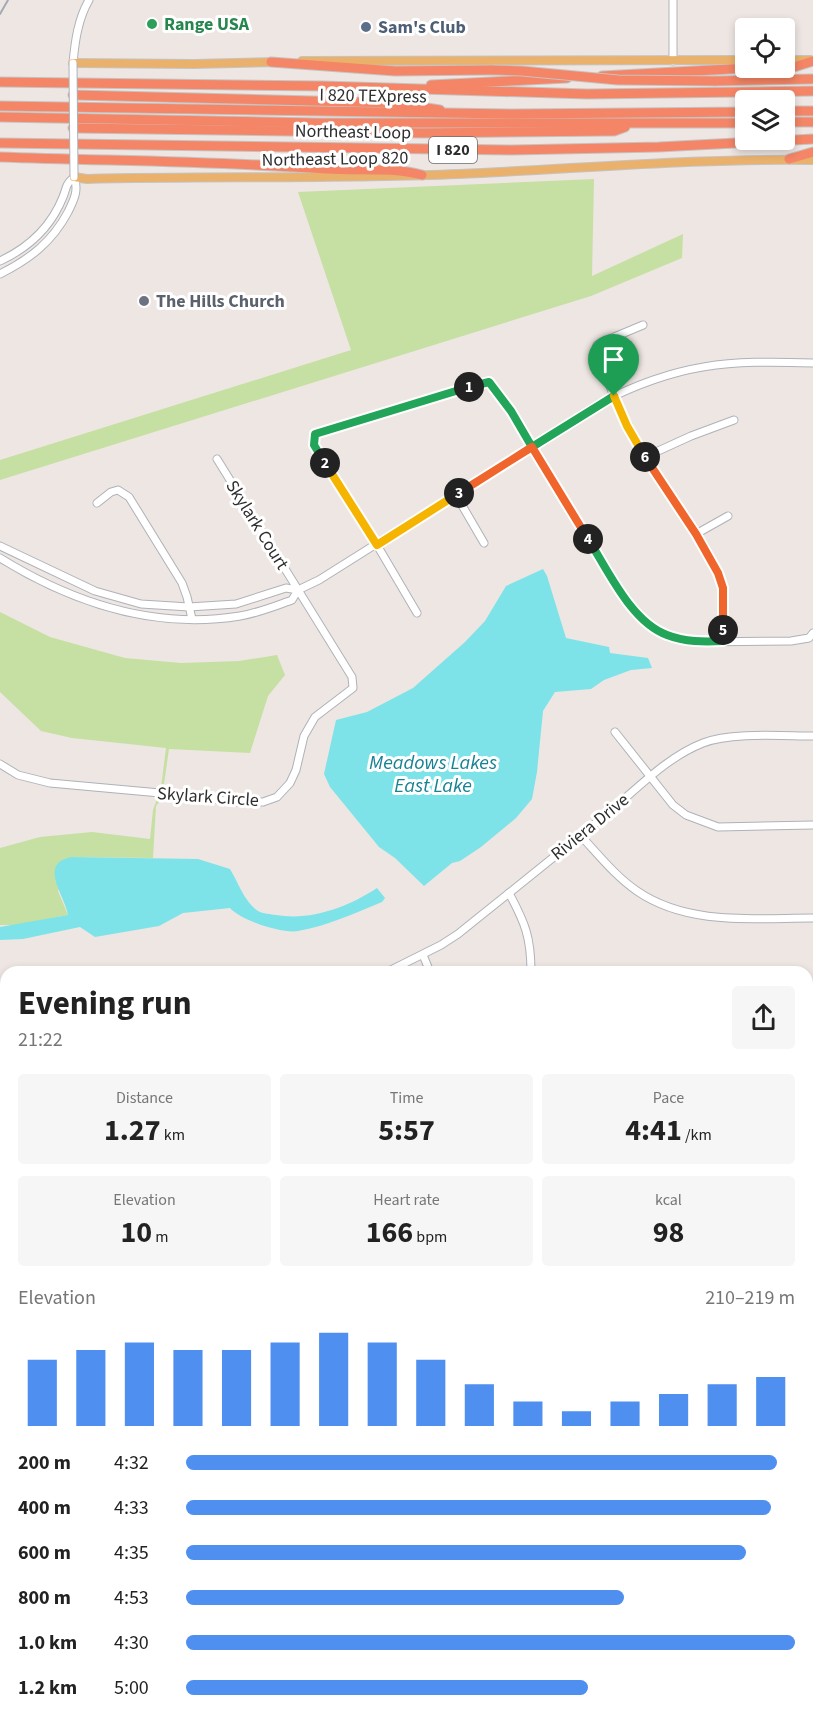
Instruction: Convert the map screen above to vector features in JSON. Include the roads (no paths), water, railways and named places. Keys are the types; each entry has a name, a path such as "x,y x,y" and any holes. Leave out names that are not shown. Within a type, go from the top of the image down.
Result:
{"highway":[{"path":"795,67 813,60"},
{"path":"271,62 395,71 522,71 618,80 813,79"},
{"path":"406,89 448,83 735,69"},
{"path":"0,82 586,94 813,91"},
{"path":"73,95 393,103 422,106 457,114"},
{"name":"I 820 TEXpress","path":"0,106 457,114 735,112"},
{"path":"795,111 812,111"},
{"name":"I 820 TEXpress","path":"0,117 318,123 735,123"},
{"path":"795,122 813,122"},
{"path":"74,128 422,133 614,131 633,124"},
{"name":"Northeast Loop","path":"0,143 512,150 648,147 813,139"},
{"path":"789,159 813,152"},
{"path":"0,157 282,165 345,170 406,171 422,174"}],"main road":[{"path":"73,63 194,64 333,60 735,60"},
{"path":"795,60 813,60"},
{"name":"Northeast Loop 820","path":"74,177 87,179 345,178 692,161 813,160"}],"street":[{"path":"0,274 23,263 48,242 73,201 77,186 74,177 73,63 75,40 89,0"},
{"path":"672,61 674,0"},
{"path":"0,261 17,253 38,236 63,198 67,183 74,177"},
{"path":"643,324 597,345 596,353 627,426 696,534 718,573 723,588 723,641"},
{"path":"0,558 46,584 91,603 139,616 192,619 254,613 292,600 298,590 377,545 614,396 663,376 719,364 813,363"},
{"path":"417,613 314,445 315,434 489,382 511,411 634,611 650,626 666,635 698,642 791,641 808,638 813,633"},
{"path":"645,457 734,420"},
{"name":"Skylark Court","path":"217,459 298,590"},
{"path":"97,503 111,492 118,490 129,497 182,584 192,619"},
{"path":"456,495 484,543"},
{"path":"696,534 729,516"},
{"path":"0,546 103,593 141,604 189,607 236,603 286,588 298,590"},
{"name":"Skylark Circle","path":"0,764 18,775 50,783 234,802 263,802 277,797 286,788 296,770 309,725 325,709 353,688 354,684 352,677 298,590"},
{"path":"615,732 673,805 686,815 718,827 813,825"},
{"name":"Riviera Drive","path":"400,966 458,934 650,777 687,751 704,742 715,740 813,736"},
{"path":"580,836 637,892 676,909 718,918 813,918"},
{"path":"509,893 527,928 531,966"},
{"path":"423,955 428,966"}],"water":[{"name":"Meadows Lakes East Lake","path":"543,569 566,638 609,647 610,653 648,658 652,668 631,670 604,680 591,689 555,692 543,711 532,799 516,818 481,847 460,861 452,863 424,886 395,858 379,847 330,787 324,774 336,720 367,712 413,688 485,621 506,586"},
{"path":"72,857 198,859 230,869 253,907 262,913 276,915 302,916 329,911 377,888 385,898 382,902 341,919 298,931 262,925 235,913 230,908 183,913 159,926 95,937 80,927 23,939 0,940 0,927 68,915 55,873 56,866 62,860"}],"railway":[{"path":"0,14 8,0"}],"place":[{"name":"Range USA","path":"152,24"},
{"name":"Sam's Club","path":"366,27"},
{"name":"The Hills Church","path":"144,301"}]}
